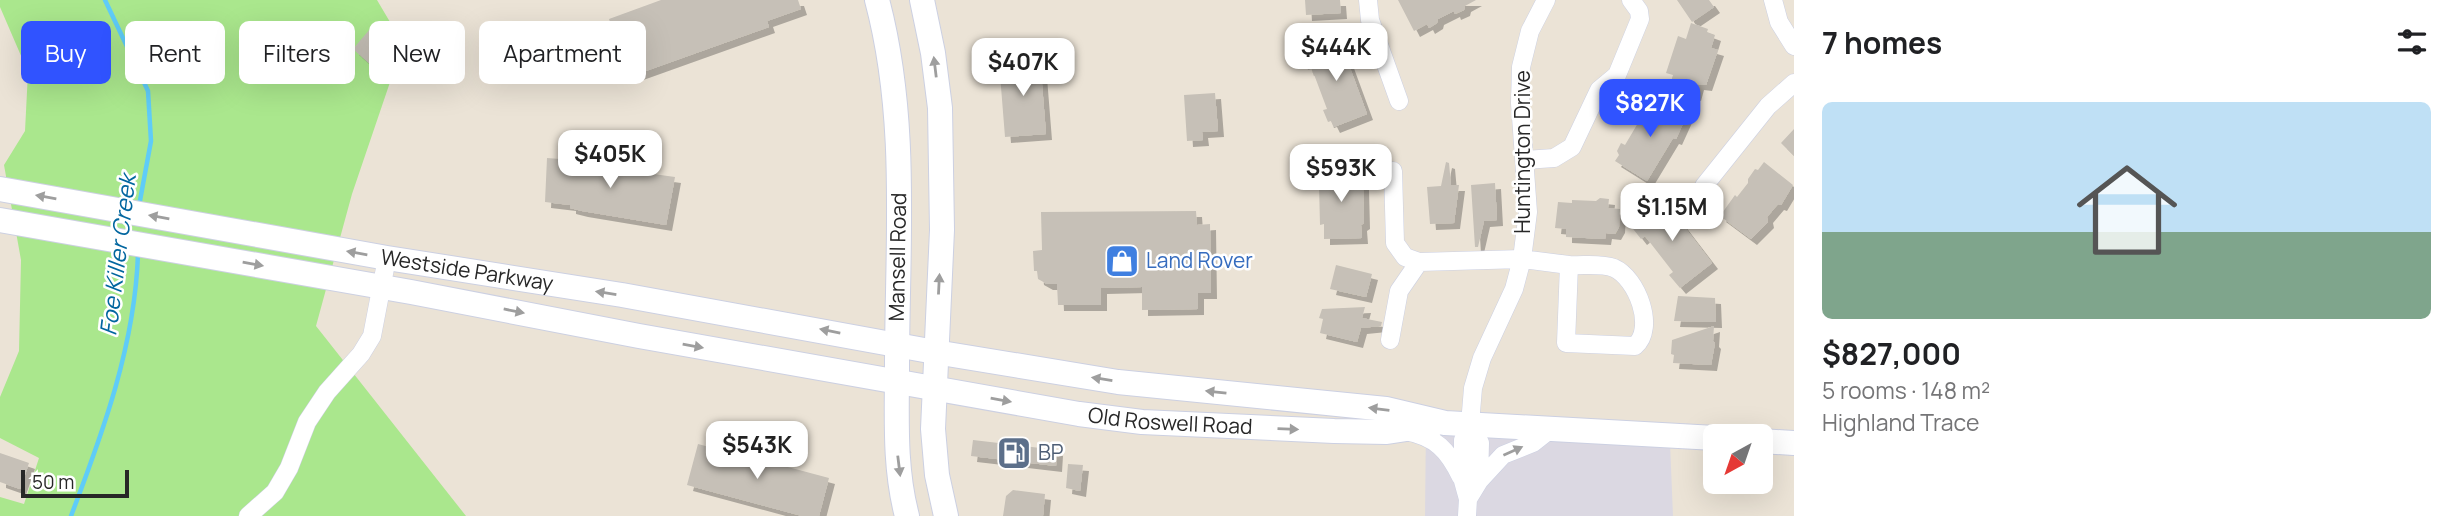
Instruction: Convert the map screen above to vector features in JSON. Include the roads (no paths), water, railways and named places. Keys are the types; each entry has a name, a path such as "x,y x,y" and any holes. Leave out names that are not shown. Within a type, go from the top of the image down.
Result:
{"main road":[{"name":"Mansell Road","path":"877,0 888,40 897,119 900,192 897,454 907,516"},
{"name":"Mansell Road","path":"922,0 933,53 940,108 942,230 933,429 937,475 946,516"},
{"name":"Westside Parkway","path":"0,189 387,258 622,295 935,352"},
{"name":"Westside Parkway","path":"0,220 897,381"},
{"name":"Old Roswell Road","path":"935,352 1118,382 1385,409 1458,423 1703,437"},
{"name":"Old Roswell Road","path":"897,381 1067,412 1142,422 1334,431 1398,430 1458,423"},
{"path":"1773,441 1794,443"}],"street":[{"path":"1368,0 1370,20 1399,100"},
{"name":"Huntington Drive","path":"1471,481 1458,423 1482,358 1514,289 1522,259 1528,212 1520,103 1521,67 1530,31 1546,0"},
{"path":"1525,160 1554,158 1572,147 1599,90 1617,75 1640,19 1639,11 1632,0"},
{"path":"1773,0 1779,22 1794,46"},
{"path":"1704,186 1768,106 1794,83"},
{"path":"1393,171 1395,243 1405,257 1419,262 1522,259 1610,267 1629,279 1638,294 1644,330 1639,342 1635,345 1566,343 1569,265"},
{"path":"248,516 275,492 289,468 307,422 327,391 361,354 372,336 387,258"},
{"path":"1390,341 1399,291 1419,262"},
{"path":"1468,508 1471,481 1503,454 1533,443 1552,428"},
{"path":"1398,430 1417,434 1439,444 1471,481"}],"waterway":[{"name":"Foe Killer Creek","path":"105,0 148,91 151,141 139,206"},
{"name":"Foe Killer Creek","path":"71,516 95,452 124,355 136,288 138,254"}],"place":[{"name":"Land Rover","path":"1122,261"},
{"name":"BP","path":"1014,453"}]}
